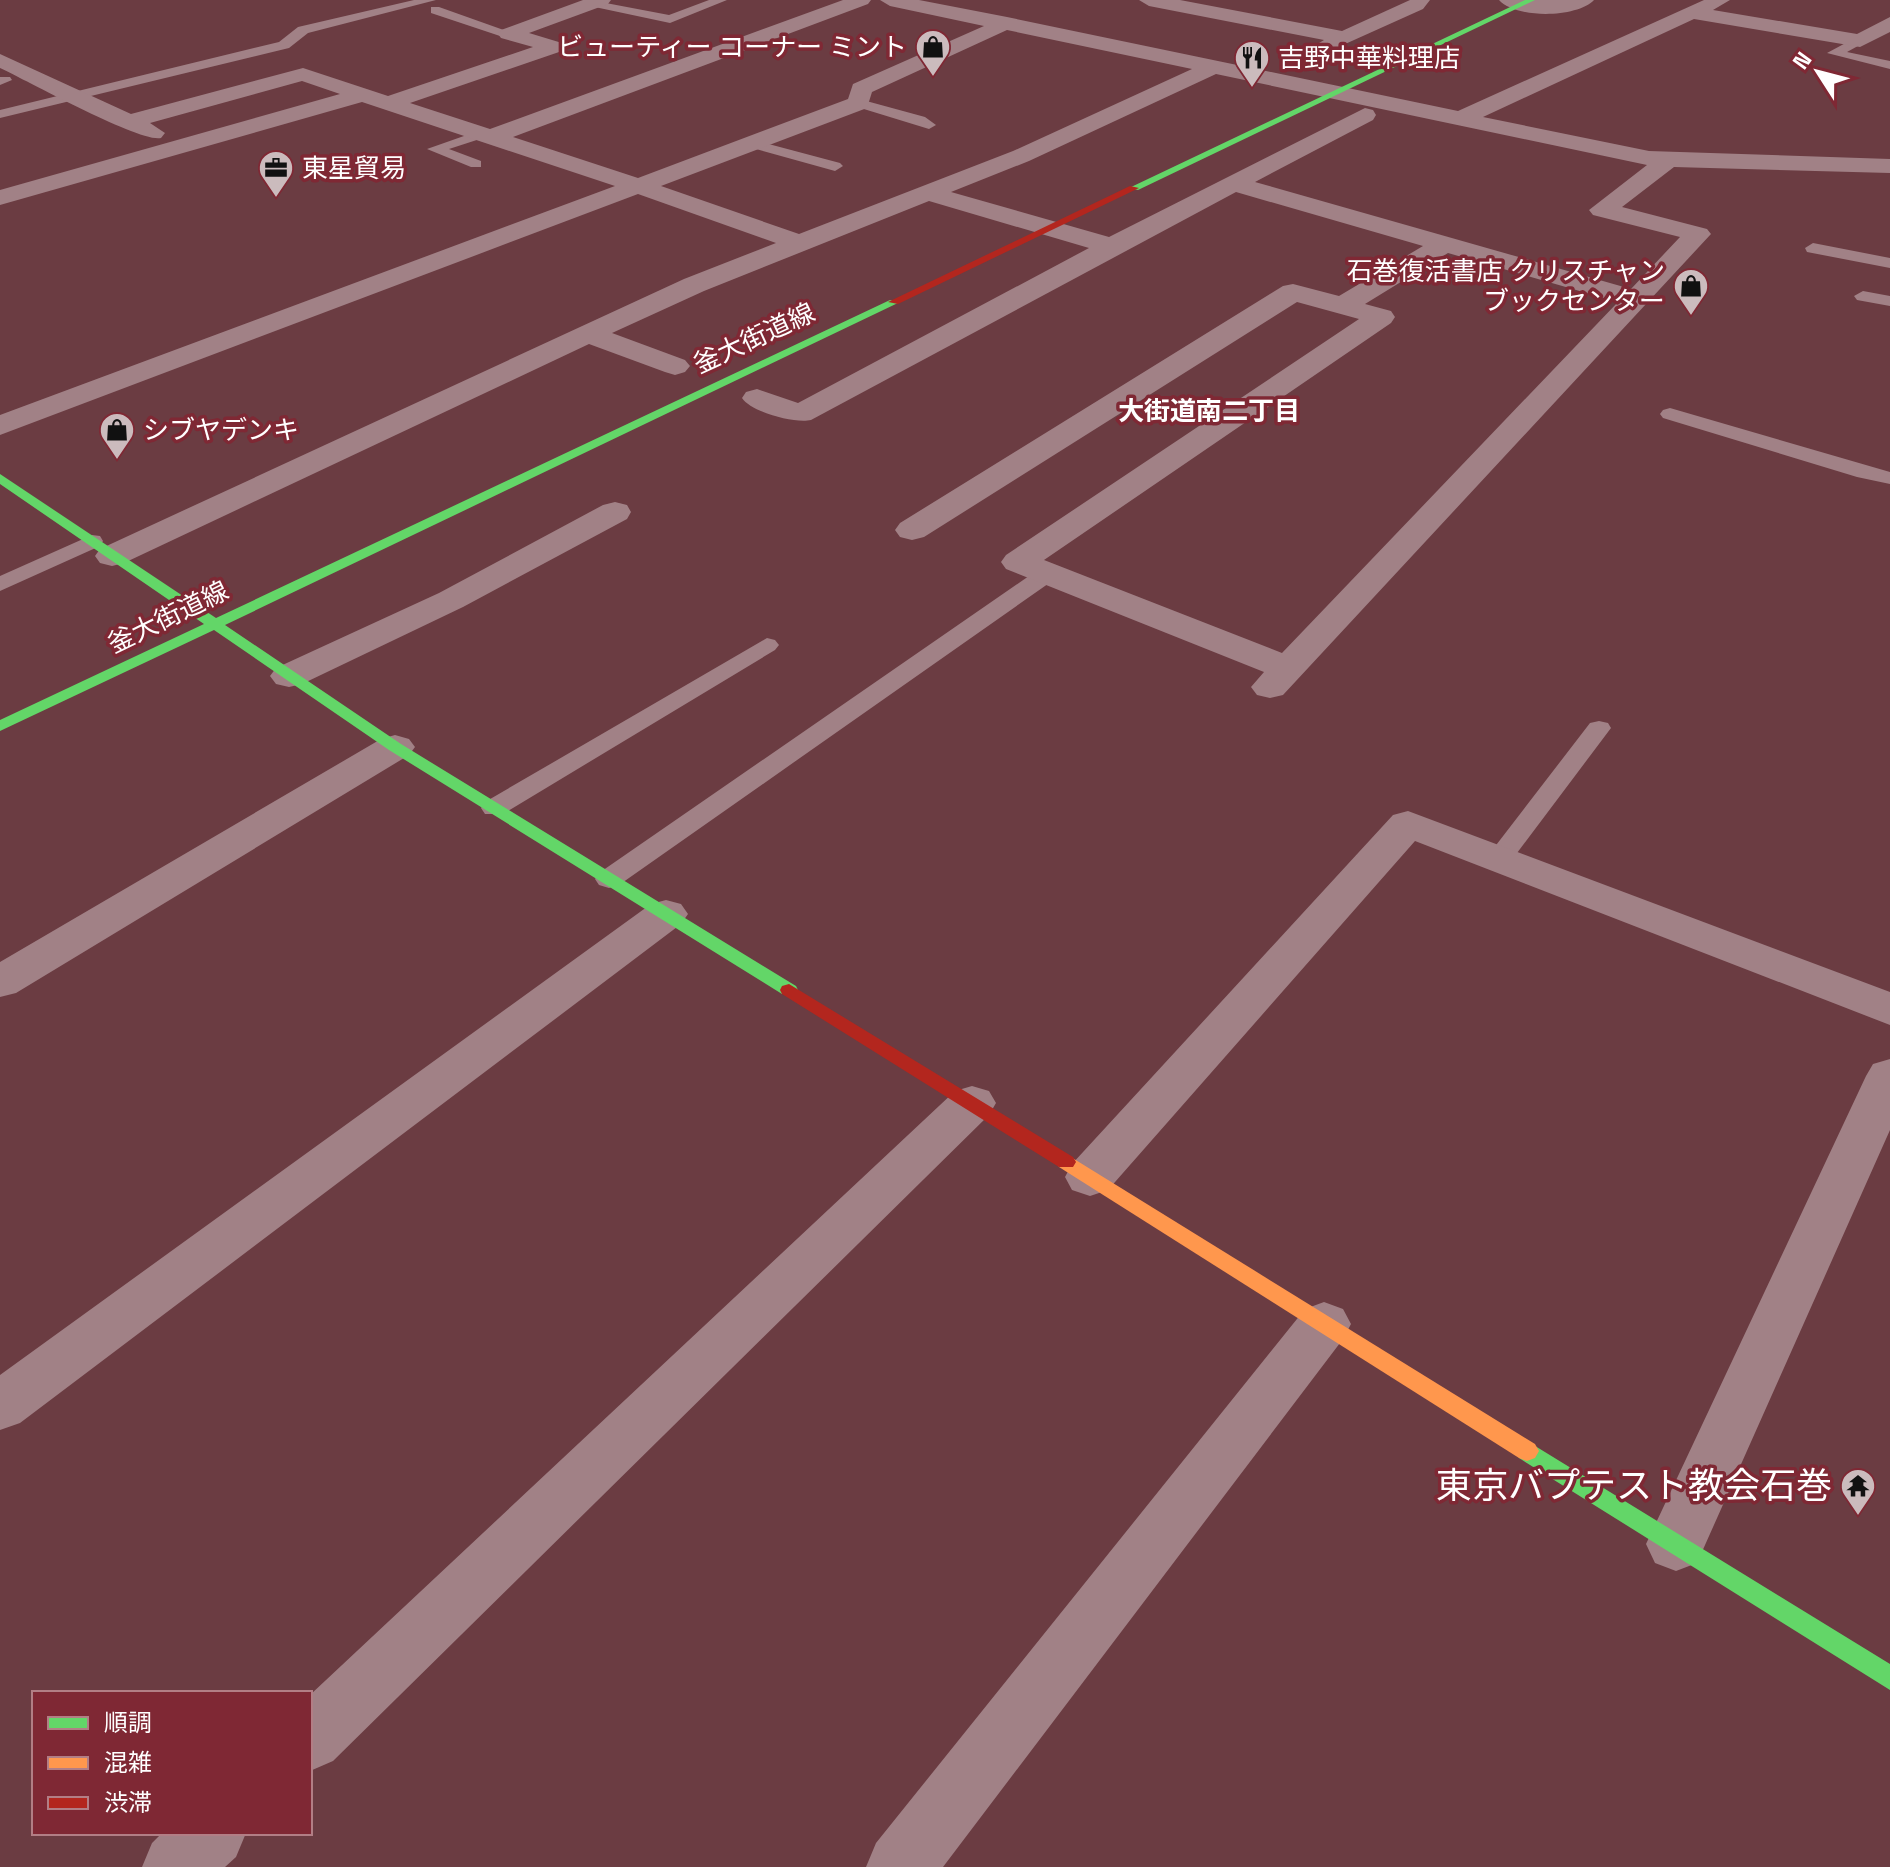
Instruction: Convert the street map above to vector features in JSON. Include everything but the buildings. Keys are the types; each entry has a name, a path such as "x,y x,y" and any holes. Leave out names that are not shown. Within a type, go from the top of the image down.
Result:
{"street":[{"path":"486,135 861,0"},
{"path":"890,0 1669,160 1890,166"},
{"path":"1149,0 1341,37"},
{"path":"1389,0 1418,2"},
{"path":"1519,2 1575,5 1584,0"},
{"path":"1462,118 1720,0"},
{"path":"508,34 597,1"},
{"path":"1266,77 1341,37 1418,2"},
{"name":"釜大街道線","path":"0,726 1519,2"},
{"path":"1693,13 1860,41 1890,23"},
{"path":"0,426 859,103 861,89 1007,23"},
{"path":"388,103 555,47 508,34"},
{"path":"102,548 694,285 931,194 1215,67"},
{"path":"2,74 74,96 182,146"},
{"path":"126,122 303,74 800,243"},
{"path":"0,198 363,95"},
{"path":"757,398 800,414 1112,246 1365,115"},
{"path":"912,530 1293,292 1381,317 1018,562 1278,677 1698,234 1602,210 1669,160"},
{"path":"1232,183 1637,299"},
{"path":"931,194 1112,246"},
{"path":"1342,306 1444,244"},
{"path":"588,334 675,366"},
{"path":"4,485 395,747 972,1103 1890,1678"},
{"path":"289,676 451,600 615,512"},
{"path":"0,982 395,747"},
{"path":"1090,1177 1408,824 1890,1009"},
{"path":"0,1406 666,914"},
{"path":"1676,1544 1890,1076"},
{"path":"312,1737 972,1103"},
{"path":"900,1867 1324,1324"},
{"path":"176,1867 210,1835"}],"lane":[{"path":"597,1 670,19 721,0"},
{"path":"0,114 284,45 303,30 433,5 508,34"},
{"path":"1860,41 1834,53 1890,65"},
{"path":"859,103 929,125"},
{"path":"476,164 434,149 486,135"},
{"path":"754,144 835,166"},
{"path":"1813,248 1890,263"},
{"path":"1863,296 1890,301"},
{"path":"1670,414 1864,473 1890,478"},
{"path":"0,584 102,548"},
{"path":"609,879 1047,574"},
{"path":"494,808 767,645"},
{"path":"1499,859 1599,728"}],"traffic: fast":[{"path":"1134,188 1531,0"},
{"path":"0,726 894,302"},
{"path":"0,478 395,747 789,990"},
{"path":"1527,1451 1890,1678"}],"traffic: slow":[{"path":"1066,1162 1527,1451"}],"traffic: jam":[{"path":"894,302 1134,188"},
{"path":"789,990 1066,1162"}],"place":[{"name":"ビューティー コーナー ミント","path":"933,78"},
{"name":"吉野中華料理店","path":"1252,89"},
{"name":"東星貿易","path":"276,199"},
{"name":"石巻復活書店 クリスチャン ブックセンター","path":"1691,317"},
{"name":"シブヤデンキ","path":"117,461"},
{"name":"東京バプテスト教会石巻","path":"1858,1517"}],"district":[{"name":"大街道南二丁目","path":"1209,411"}]}
